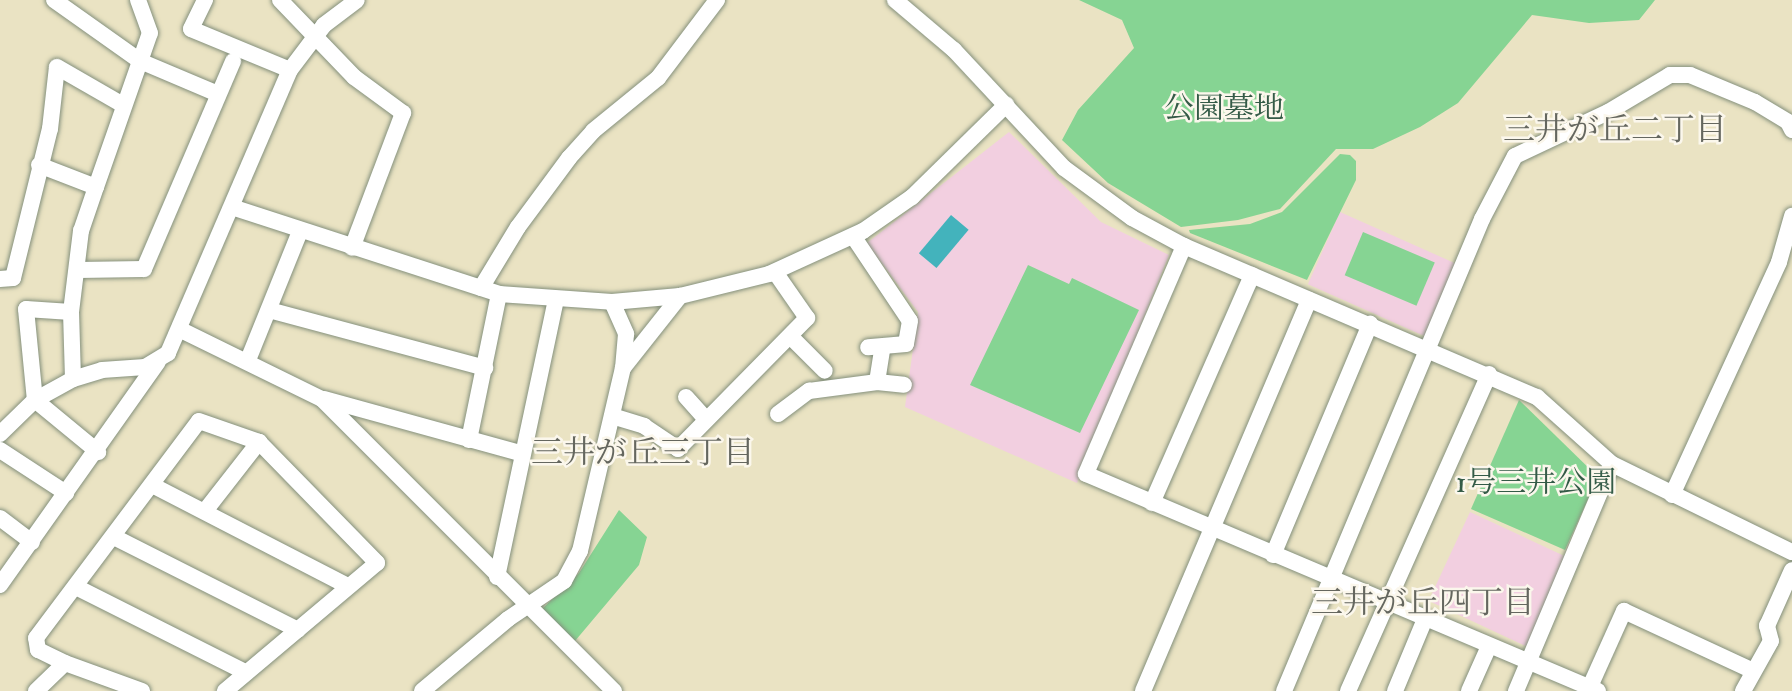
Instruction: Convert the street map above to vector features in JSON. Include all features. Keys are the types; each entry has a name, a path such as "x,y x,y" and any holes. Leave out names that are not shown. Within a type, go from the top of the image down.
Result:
{"street":[{"path":"54,0 140,61 218,94"},
{"path":"73,379 71,312 81,231 150,33 138,0"},
{"path":"205,0 191,29 290,70"},
{"path":"280,0 354,76 403,113 352,248"},
{"path":"0,585 98,452 181,330 290,70 314,36 357,0"},
{"path":"481,288 519,227 569,158 593,131 658,78 717,0"},
{"path":"895,0 954,50 1092,191 1184,246 1429,348 1537,397 1612,464 1792,552"},
{"path":"78,270 144,269 233,61"},
{"path":"0,279 13,278 50,129 57,66 123,105"},
{"path":"1284,691 1482,219 1516,156 1608,112 1670,75 1690,75 1755,102 1788,122 1792,130"},
{"path":"232,207 499,294 612,302 680,296 775,272 853,236 912,197 1006,105"},
{"path":"39,165 96,187"},
{"path":"1672,495 1779,262 1792,216"},
{"path":"248,360 300,231"},
{"path":"853,236 909,321 906,344 875,346 877,382"},
{"path":"1184,246 1086,474 1591,690 1623,611 1753,671"},
{"path":"612,416 644,426 678,449 807,318 775,272"},
{"path":"1152,503 1252,275"},
{"path":"470,439 499,294"},
{"path":"623,368 680,296"},
{"path":"1143,691 1309,299"},
{"path":"497,577 556,300"},
{"path":"422,691 508,619 529,608 564,581 580,551 623,368 626,334 612,302"},
{"path":"71,312 26,309 36,400 98,452"},
{"path":"270,310 485,368"},
{"path":"1273,555 1370,324"},
{"path":"181,330 248,360 322,399 523,454"},
{"path":"790,336 825,371"},
{"path":"0,434 36,400 73,379 158,362"},
{"path":"1348,691 1489,374"},
{"path":"778,414 809,391 877,382 904,385"},
{"path":"686,397 706,419"},
{"path":"322,399 497,577 614,691"},
{"path":"142,691 65,663 38,650 36,638 199,421 259,442 377,563 225,691"},
{"path":"205,511 259,442"},
{"path":"0,450 66,493"},
{"path":"1516,691 1612,464"},
{"path":"152,485 348,586"},
{"path":"0,518 33,542"},
{"path":"114,537 298,629"},
{"path":"1743,691 1771,641 1767,626 1792,570"},
{"path":"76,587 245,672"},
{"path":"1395,691 1425,619"},
{"path":"1469,691 1489,646"},
{"path":"36,691 65,663"}],"shaded area":[{"path":"1009,132 1101,222 1169,255 1077,483 905,407 918,312 867,243"},
{"path":"1340,212 1460,265 1428,337 1308,284"},
{"path":"1470,512 1572,559 1530,648 1429,601"}],"green space":[{"name":"公園墓地","path":"1079,0 1655,0 1639,20 1589,23 1532,15 1458,103 1420,127 1373,149 1336,149 1280,209 1238,220 1181,227 1108,183 1062,140 1078,110 1134,48 1122,20"},
{"path":"1340,154 1350,155 1356,161 1356,180 1307,280 1190,233 1189,230 1250,224 1282,212"},
{"path":"1363,232 1435,262 1416,306 1345,275"},
{"path":"1028,265 1069,284 1072,278 1139,310 1080,433 970,385"},
{"name":"1号三井公園","path":"1519,400 1598,477 1565,550 1471,509"},
{"path":"619,510 647,537 639,565 575,641 540,611 579,573"}],"water":[{"path":"951,215 969,230 936,268 919,253"}],"district":[{"name":"三井が丘二丁目","path":"1615,130"},
{"name":"三井が丘三丁目","path":"643,453"},
{"name":"三井が丘四丁目","path":"1423,603"}]}
